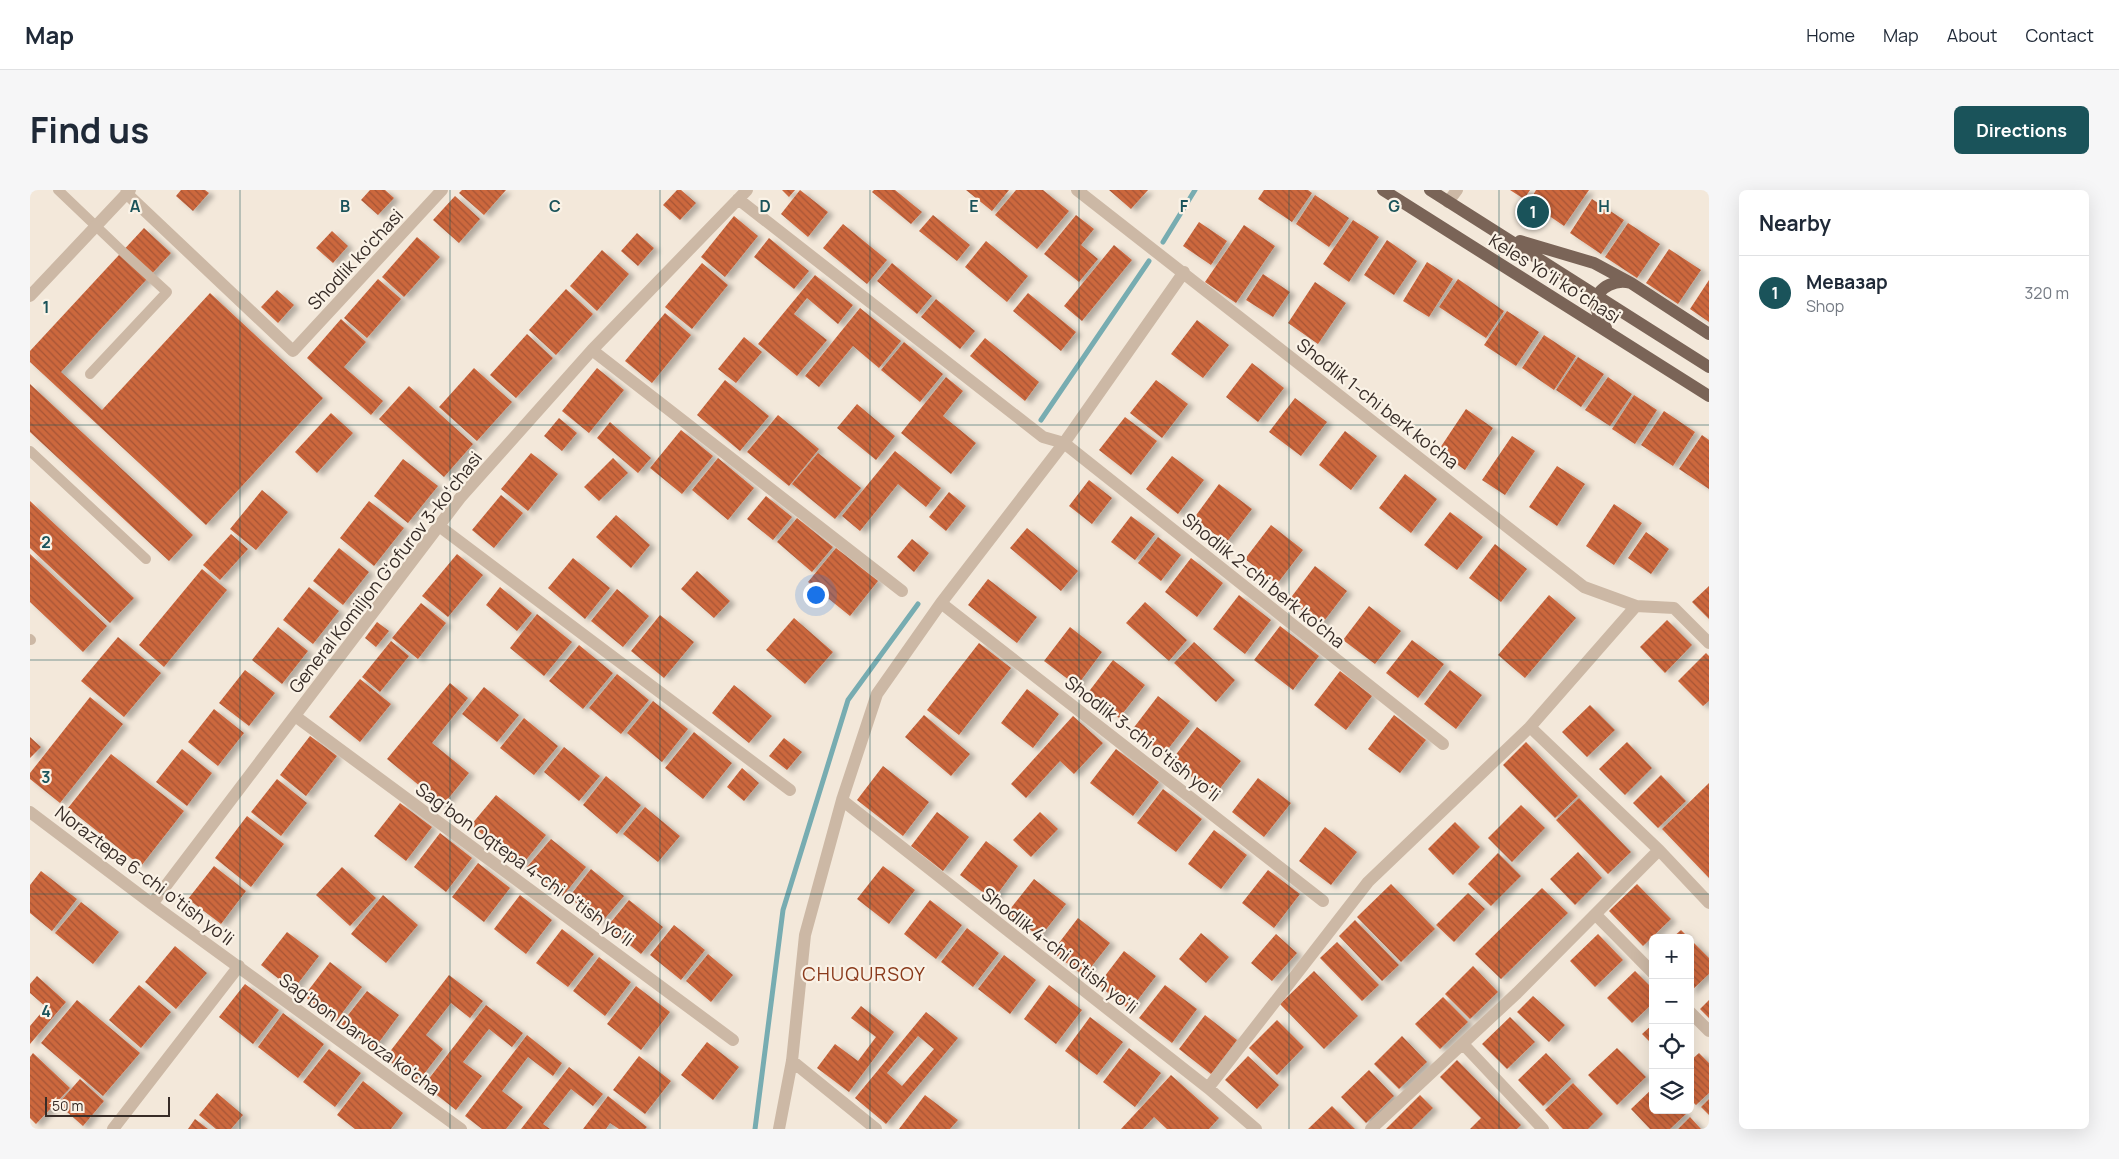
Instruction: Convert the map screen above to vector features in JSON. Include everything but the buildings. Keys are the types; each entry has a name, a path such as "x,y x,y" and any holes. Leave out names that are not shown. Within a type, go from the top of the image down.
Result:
{"main road":[{"name":"Keles Yoʻli koʻchasi","path":"1383,190 1709,396"},
{"name":"Keles Yoʻli koʻchasi","path":"1430,190 1709,367"},
{"path":"1506,237 1594,263 1631,284 1709,334"},
{"path":"1609,332 1599,318 1596,304 1598,296 1611,284 1623,282 1631,284"}],"street":[{"name":"Shodlik ko'chasi","path":"128,192 293,351 442,190"},
{"name":"Shodlik 1-chi berk ko'cha","path":"1077,190 1584,587 1636,606 1674,608 1709,643"},
{"path":"1448,202 1457,190"},
{"path":"30,296 128,192"},
{"name":"General Komiljon Gʻofurov 3-koʻchasi","path":"152,904 460,498 592,350 742,195"},
{"name":"Shodlik 2-chi berk ko'cha","path":"742,195 1043,437 1064,443 1443,744"},
{"path":"779,1129 792,1061 805,935 842,800 877,694 941,603 1064,443 1184,272"},
{"path":"592,350 902,591"},
{"path":"439,526 790,790"},
{"name":"Shodlik 3-chi o'tish yo'li","path":"941,603 1322,900"},
{"path":"1208,1088 1368,882 1530,727 1636,606"},
{"name":"Sag'bon Oqtepa 4-chi o'tish yo'li","path":"295,716 734,1040"},
{"path":"1530,727 1660,850 1709,903"},
{"name":"Shodlik 4-chi o'tish yo'li","path":"842,800 1208,1088 1256,1129"},
{"name":"Noraztepa 6-chi o'tish yo'li","path":"30,812 152,904 239,966"},
{"path":"1371,1129 1463,1044 1660,850"},
{"path":"1596,915 1649,969"},
{"path":"113,1129 239,966"},
{"name":"Sag'bon Darvoza ko'cha","path":"239,966 461,1129"},
{"path":"1694,1016 1709,1031"},
{"path":"1463,1044 1542,1129"},
{"path":"792,1061 876,1129"}],"lane":[{"path":"58,190 167,292 90,374"},
{"path":"30,451 146,559"}],"waterway":[{"path":"1163,242 1195,190"},
{"path":"1041,420 1149,261"},
{"path":"755,1129 783,910 848,700 918,604"}],"place":[{"name":"Мевазар","path":"1533,212"}],"district":[{"name":"CHUQURSOY","path":"864,974"}]}
